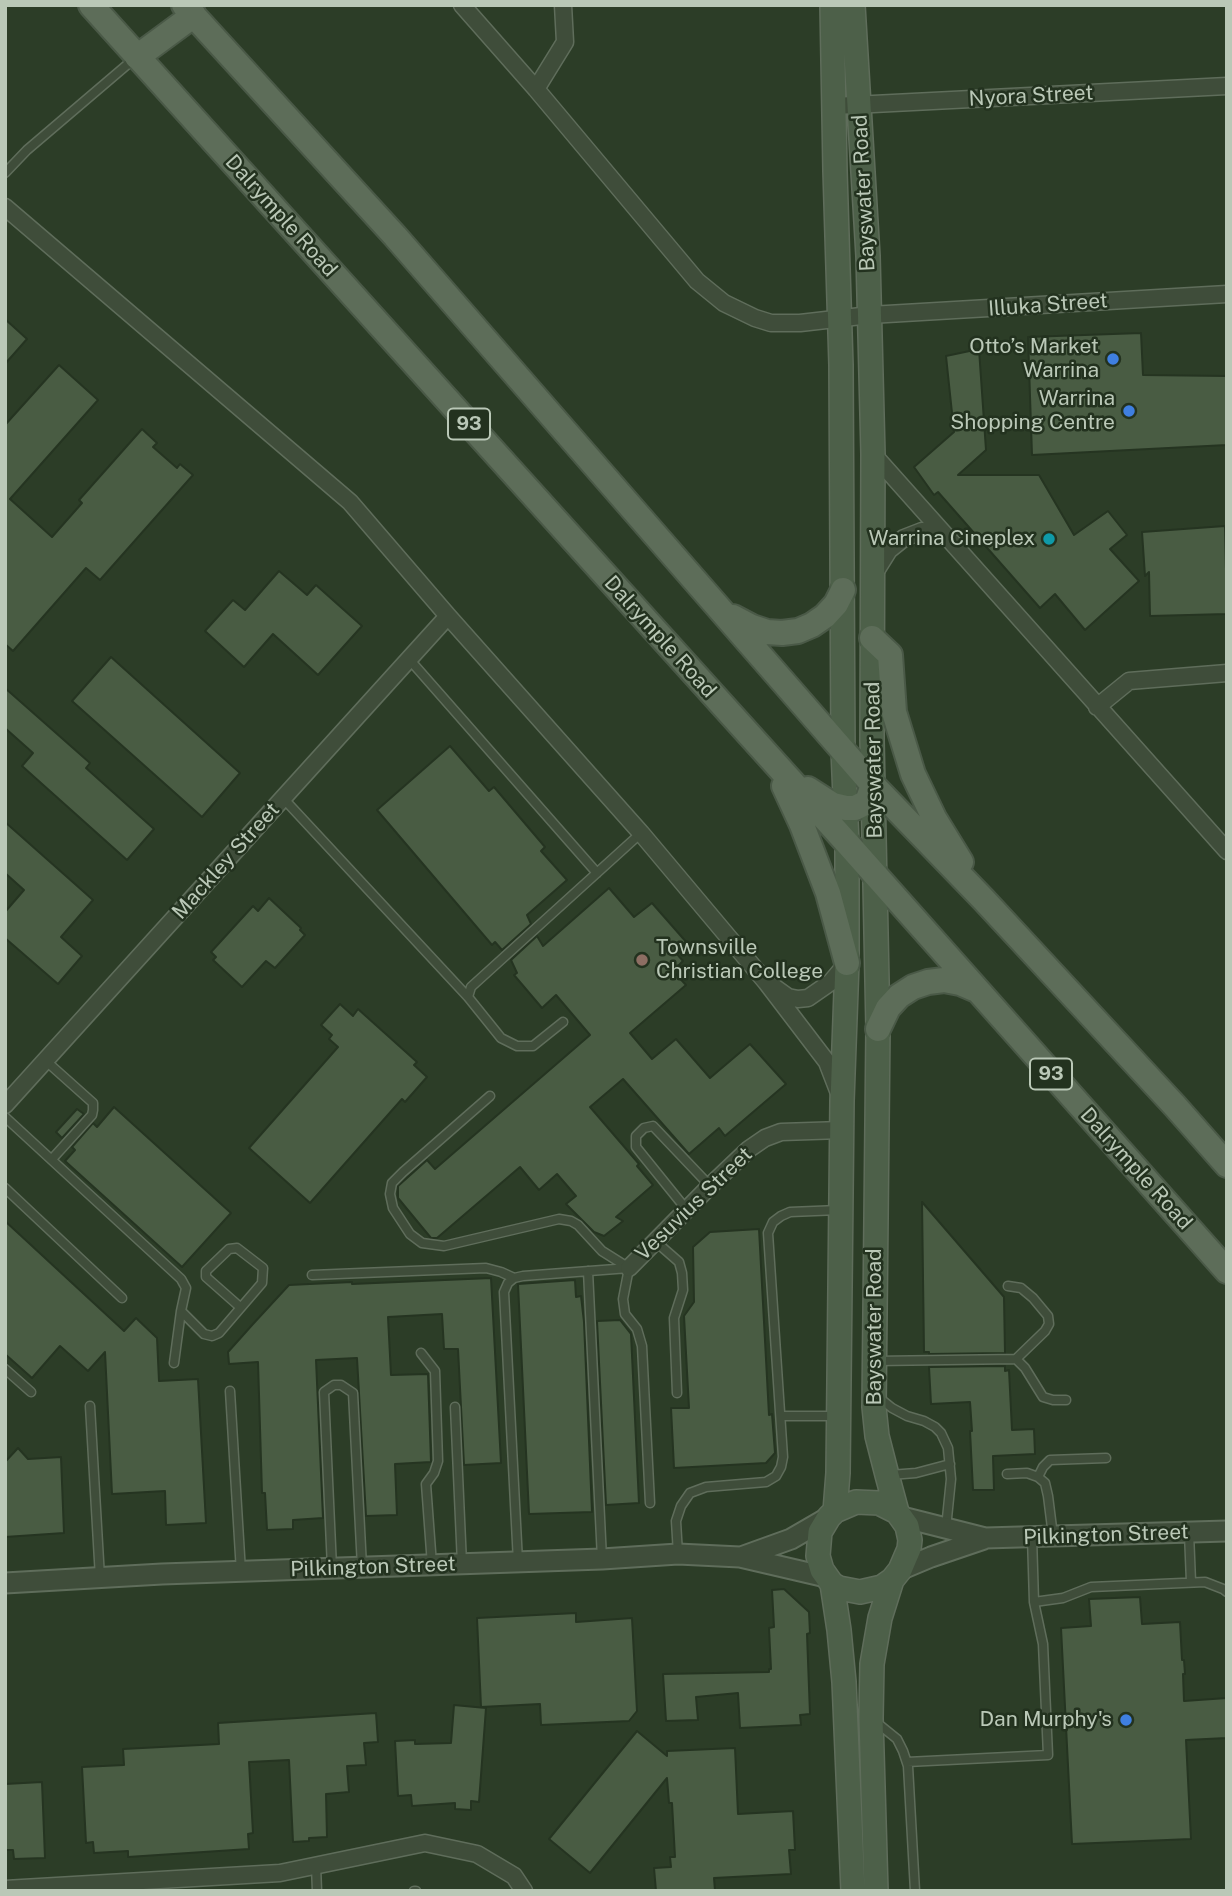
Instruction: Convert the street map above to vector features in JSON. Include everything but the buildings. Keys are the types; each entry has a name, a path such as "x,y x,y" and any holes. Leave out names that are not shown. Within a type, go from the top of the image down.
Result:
{"main road":[{"name":"Dalrymple Road","path":"91,5 847,844 1227,1271"},
{"name":"Bayswater Road","path":"832,5 840,319 843,751 848,963 842,1101 838,1483 832,1514"},
{"name":"Bayswater Road","path":"853,5 870,315 873,454 873,785 878,1030 873,1393 877,1436 900,1514"},
{"path":"137,57 189,10 395,236 873,785 984,900 1227,1165"},
{"path":"726,614 767,632 798,631 825,616 836,604 843,590"},
{"path":"872,638 890,655 894,712 913,774 934,818 984,900"},
{"path":"770,759 833,805 855,808 867,802 873,785"},
{"path":"770,759 802,825 828,893 848,963"},
{"path":"878,1030 884,1014 894,1002 906,991 920,984 944,980 975,989"},
{"path":"876,1891 871,1718 874,1653 880,1618 909,1549 910,1540 907,1526 900,1514 879,1503 856,1502 832,1514 820,1532 817,1546 822,1570 829,1580 839,1588 860,1592 882,1587 896,1575"},
{"path":"829,1580 839,1630 844,1682 853,1891"}],"street":[{"path":"462,5 710,293 739,312 771,323 800,323 870,315"},
{"path":"536,89 565,41 563,5"},
{"name":"Nyora Street","path":"834,106 1227,86"},
{"path":"5,207 350,502 641,833 766,982 827,1062 842,1101"},
{"name":"Illuka Street","path":"870,315 1227,293"},
{"path":"873,454 1227,851"},
{"path":"874,574 889,550 904,538 922,531 942,532"},
{"name":"Mackley Street","path":"5,1105 448,616"},
{"path":"1097,707 1129,681 1227,673"},
{"path":"766,982 788,997 808,998 831,982 848,963"},
{"name":"Vesuvius Street","path":"629,1268 710,1186 749,1149 765,1138 781,1132 842,1130"},
{"name":"Pilkington Street","path":"740,1557 791,1539 832,1514"},
{"name":"Pilkington Street","path":"900,1514 985,1538 1227,1531"},
{"name":"Pilkington Street","path":"896,1575 931,1557 985,1538"},
{"name":"Pilkington Street","path":"5,1583 678,1554 740,1557 829,1580"},
{"path":"5,1889 280,1873 425,1843 478,1854 514,1876 524,1891"}],"lane":[{"path":"5,173 27,150 137,57"},
{"path":"409,659 597,873"},
{"path":"284,798 468,997 501,1038 517,1046 533,1046 563,1023"},
{"path":"468,997 471,986 641,833"},
{"path":"46,1061 93,1103 92,1115 52,1159"},
{"path":"490,1096 392,1184 390,1194 393,1208 410,1234 422,1243 444,1246 559,1219 578,1225 601,1251 629,1268"},
{"path":"5,1117 181,1279 186,1288 174,1363"},
{"path":"686,1209 636,1147 636,1136 644,1128 653,1126 710,1186"},
{"path":"5,1188 122,1298"},
{"path":"678,1554 676,1521 681,1506 690,1493 706,1487 766,1482 776,1476 783,1457 768,1233 773,1222 790,1212 842,1210"},
{"path":"655,1241 679,1262 682,1273 684,1290 674,1318 677,1393"},
{"path":"181,1311 204,1334 212,1336 219,1333 262,1283 264,1275 263,1268 237,1248 229,1249 206,1271 206,1277 240,1307"},
{"path":"312,1275 486,1268 514,1278"},
{"path":"519,1562 504,1292 514,1278 532,1274 629,1268"},
{"path":"629,1268 623,1299 625,1314 636,1329 642,1346 650,1503"},
{"path":"588,1270 601,1559"},
{"path":"873,1361 1016,1359 1049,1324 1048,1317 1033,1298 1021,1287 1008,1286"},
{"path":"421,1353 435,1371 439,1461 426,1484 432,1565"},
{"path":"1016,1359 1044,1397 1066,1400"},
{"path":"5,1369 31,1392"},
{"path":"332,1568 324,1392 334,1385 341,1385 353,1393 362,1567"},
{"path":"230,1391 241,1572"},
{"path":"873,1393 892,1408 924,1421 941,1433 948,1448 950,1464 946,1528"},
{"path":"90,1406 100,1578"},
{"path":"455,1407 462,1564"},
{"path":"781,1416 839,1416"},
{"path":"1038,1477 1050,1460 1106,1458"},
{"path":"887,1475 916,1473 950,1464"},
{"path":"1007,1474 1027,1472 1045,1483 1053,1536"},
{"path":"1189,1533 1191,1583"},
{"path":"907,1762 1048,1755 1043,1644 1034,1602 1032,1537"},
{"path":"1034,1602 1063,1598 1091,1587 1205,1582 1227,1592"},
{"path":"871,1718 897,1739 907,1762 915,1891"},
{"path":"316,1866 317,1891"}],"place":[{"name":"Otto’s Market Warrina","path":"1113,359"},
{"name":"Warrina Shopping Centre","path":"1129,411"},
{"name":"Warrina Cineplex","path":"1049,539"},
{"name":"Townsville Christian College","path":"642,960"},
{"name":"Dan Murphy's","path":"1126,1720"}]}
